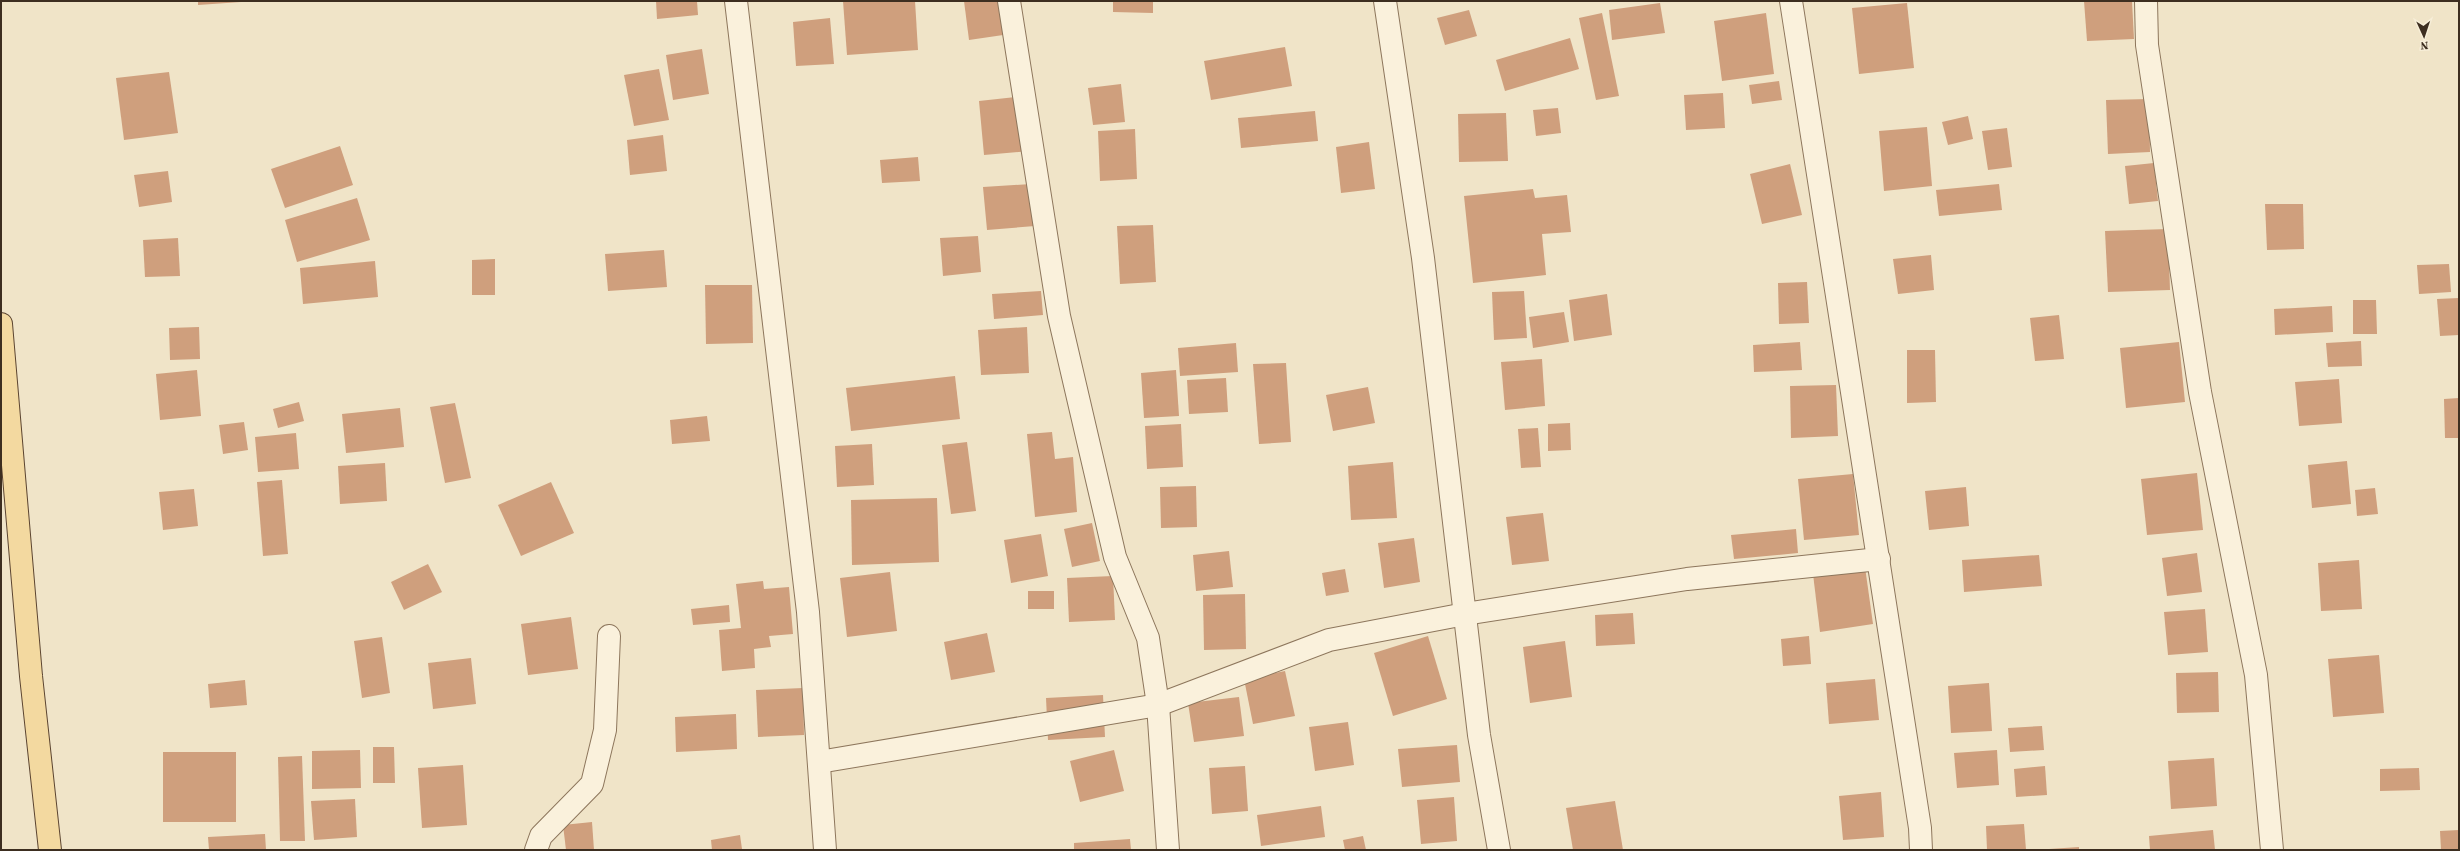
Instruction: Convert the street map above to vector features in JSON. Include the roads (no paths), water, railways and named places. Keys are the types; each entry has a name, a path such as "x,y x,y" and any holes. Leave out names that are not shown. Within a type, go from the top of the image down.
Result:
{"main road":[{"path":"1,324 31,676 50,850"}],"street":[{"path":"736,1 808,612 825,850"},
{"path":"1009,1 1058,316 1115,557 1148,638 1158,705 1168,850"},
{"path":"1386,1 1423,258 1480,734 1499,850"},
{"path":"1791,1 1879,559 1920,828 1921,850"},
{"path":"2146,1 2147,45 2200,392 2256,675 2272,850"},
{"path":"819,762 1158,705 1329,640 1465,614 1687,579 1879,559"},
{"path":"536,850 541,836 592,784 605,730 609,636"}]}
